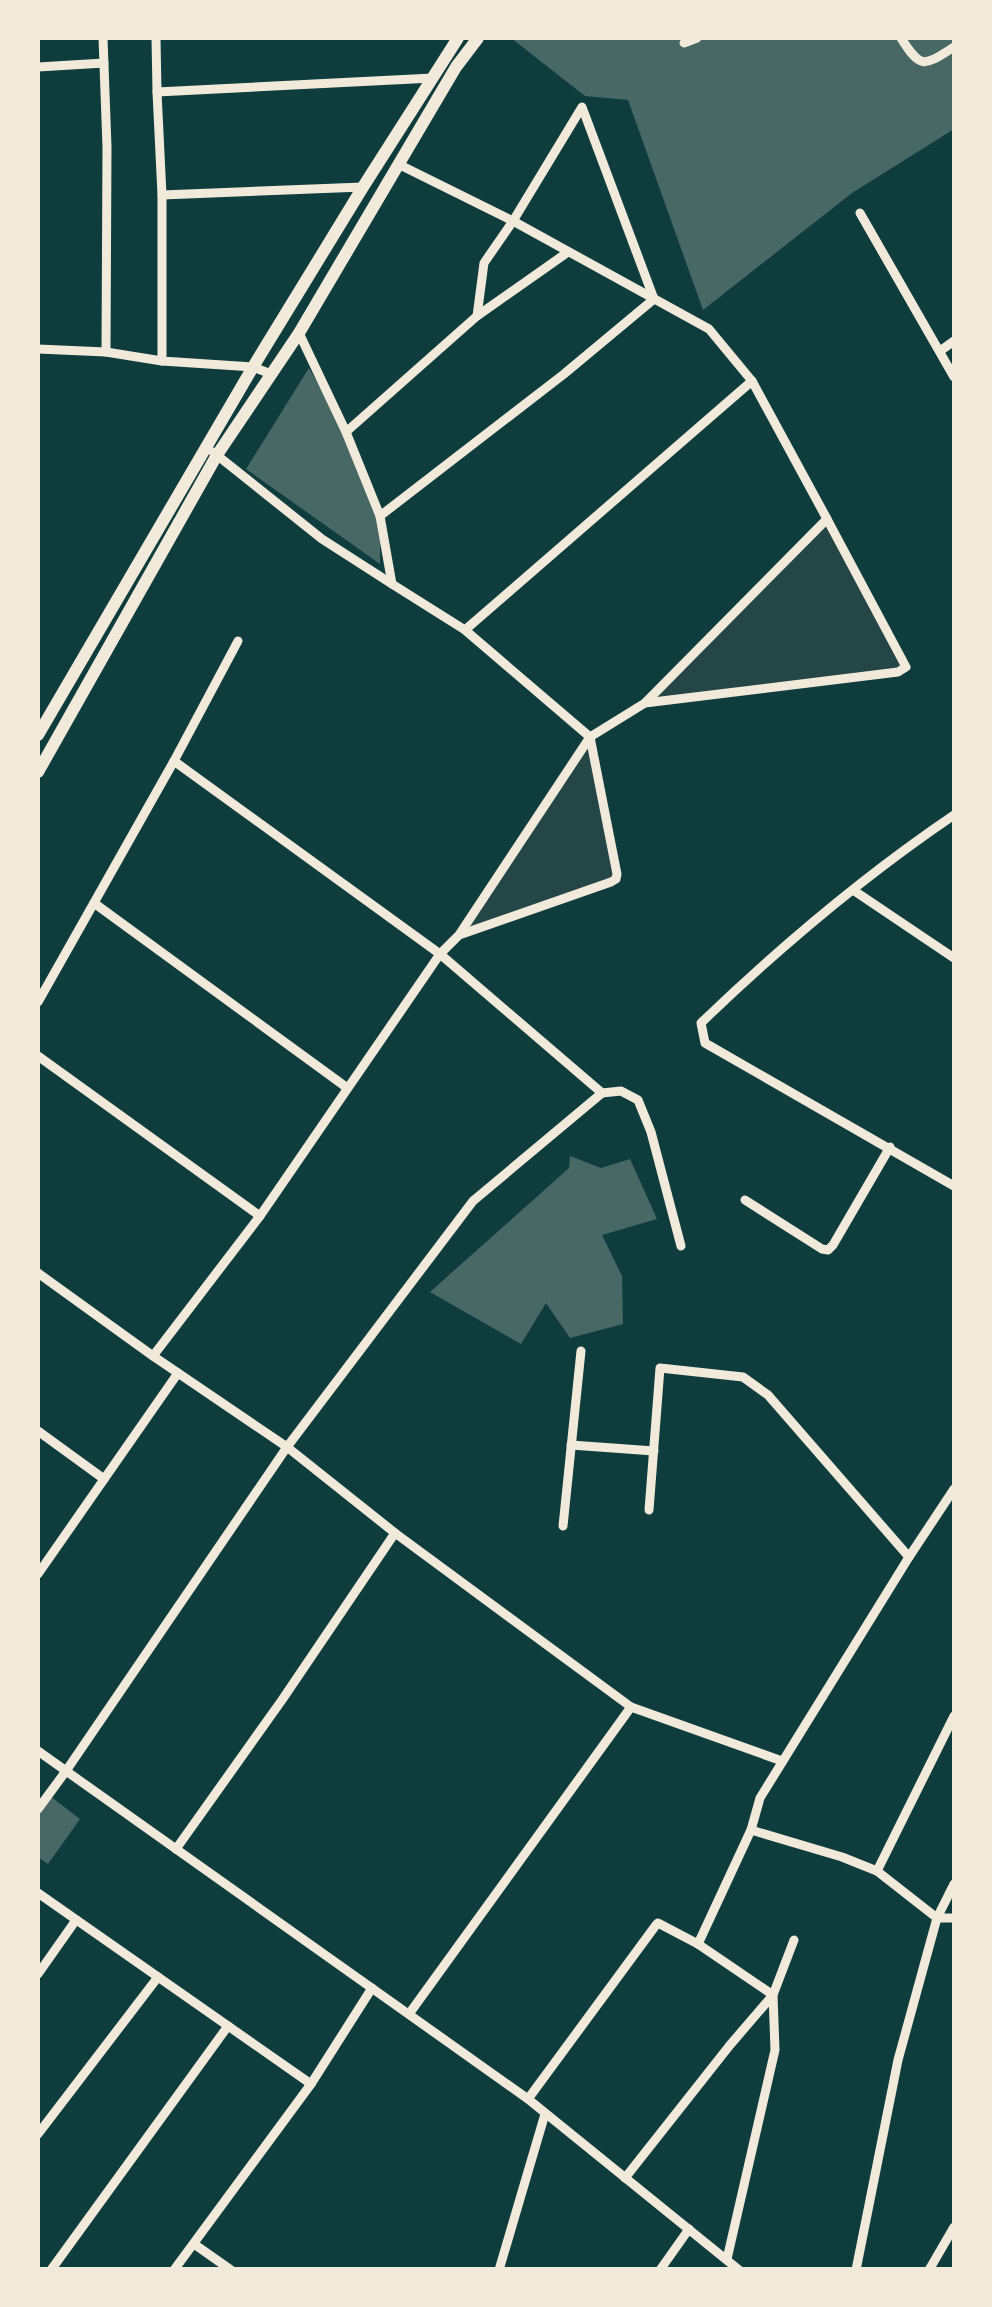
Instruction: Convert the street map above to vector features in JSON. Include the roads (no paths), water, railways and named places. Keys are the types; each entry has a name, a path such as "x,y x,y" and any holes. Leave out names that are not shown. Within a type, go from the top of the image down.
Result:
{"main road":[{"path":"38,772 253,367 458,38"},
{"path":"38,735 211,451 299,333 456,67 478,38"}],"street":[{"path":"102,38 107,147 106,352"},
{"path":"156,38 162,194 162,361"},
{"path":"684,43 697,38"},
{"path":"901,38 914,58 923,62 954,47"},
{"path":"38,67 104,63"},
{"path":"157,92 433,78"},
{"path":"478,316 484,263 582,107 654,299"},
{"path":"400,165 512,221 708,329 752,382 906,667 898,672 645,703"},
{"path":"162,194 363,187"},
{"path":"860,213 954,377"},
{"path":"346,432 478,316 568,252"},
{"path":"380,516 654,299"},
{"path":"299,333 380,516 392,584"},
{"path":"940,351 954,342"},
{"path":"38,349 253,367 271,374"},
{"path":"465,630 752,382"},
{"path":"211,451 322,538 465,630 590,738 616,879 459,935"},
{"path":"153,1356 260,1216 440,954 459,935 590,738 645,703 827,519"},
{"path":"38,1002 238,641"},
{"path":"174,761 440,954 602,1093"},
{"path":"954,816 852,890 701,1023 705,1043 954,1186"},
{"path":"852,890 954,958"},
{"path":"94,902 346,1088"},
{"path":"38,1056 260,1216"},
{"path":"38,1810 287,1447 473,1201 602,1093 621,1091 638,1100 651,1132 681,1246"},
{"path":"745,1200 828,1250 890,1148"},
{"path":"38,1273 287,1447 395,1533 631,1707 782,1761"},
{"path":"563,1526 581,1351"},
{"path":"648,1510 660,1368 744,1377 768,1395 908,1556"},
{"path":"38,1574 178,1373"},
{"path":"38,1431 104,1479"},
{"path":"572,1445 654,1451"},
{"path":"698,1944 751,1830 760,1798 908,1556 954,1489"},
{"path":"176,1849 395,1533"},
{"path":"409,2014 631,1707"},
{"path":"877,1872 954,1716"},
{"path":"38,1751 528,2099 739,2270"},
{"path":"751,1830 842,1857 877,1872 936,1918 954,1918"},
{"path":"856,2270 898,2060 936,1918 954,1884"},
{"path":"38,1892 311,2084"},
{"path":"38,1974 76,1920"},
{"path":"528,2099 658,1923 698,1944 773,1995"},
{"path":"625,2178 773,1995 794,1940"},
{"path":"38,2134 158,1977"},
{"path":"174,2270 311,2084 372,1988"},
{"path":"727,2259 774,2050 773,1995"},
{"path":"51,2270 228,2026"},
{"path":"499,2270 545,2114"},
{"path":"929,2270 954,2227"},
{"path":"660,2270 688,2229"},
{"path":"194,2244 231,2270"}]}
